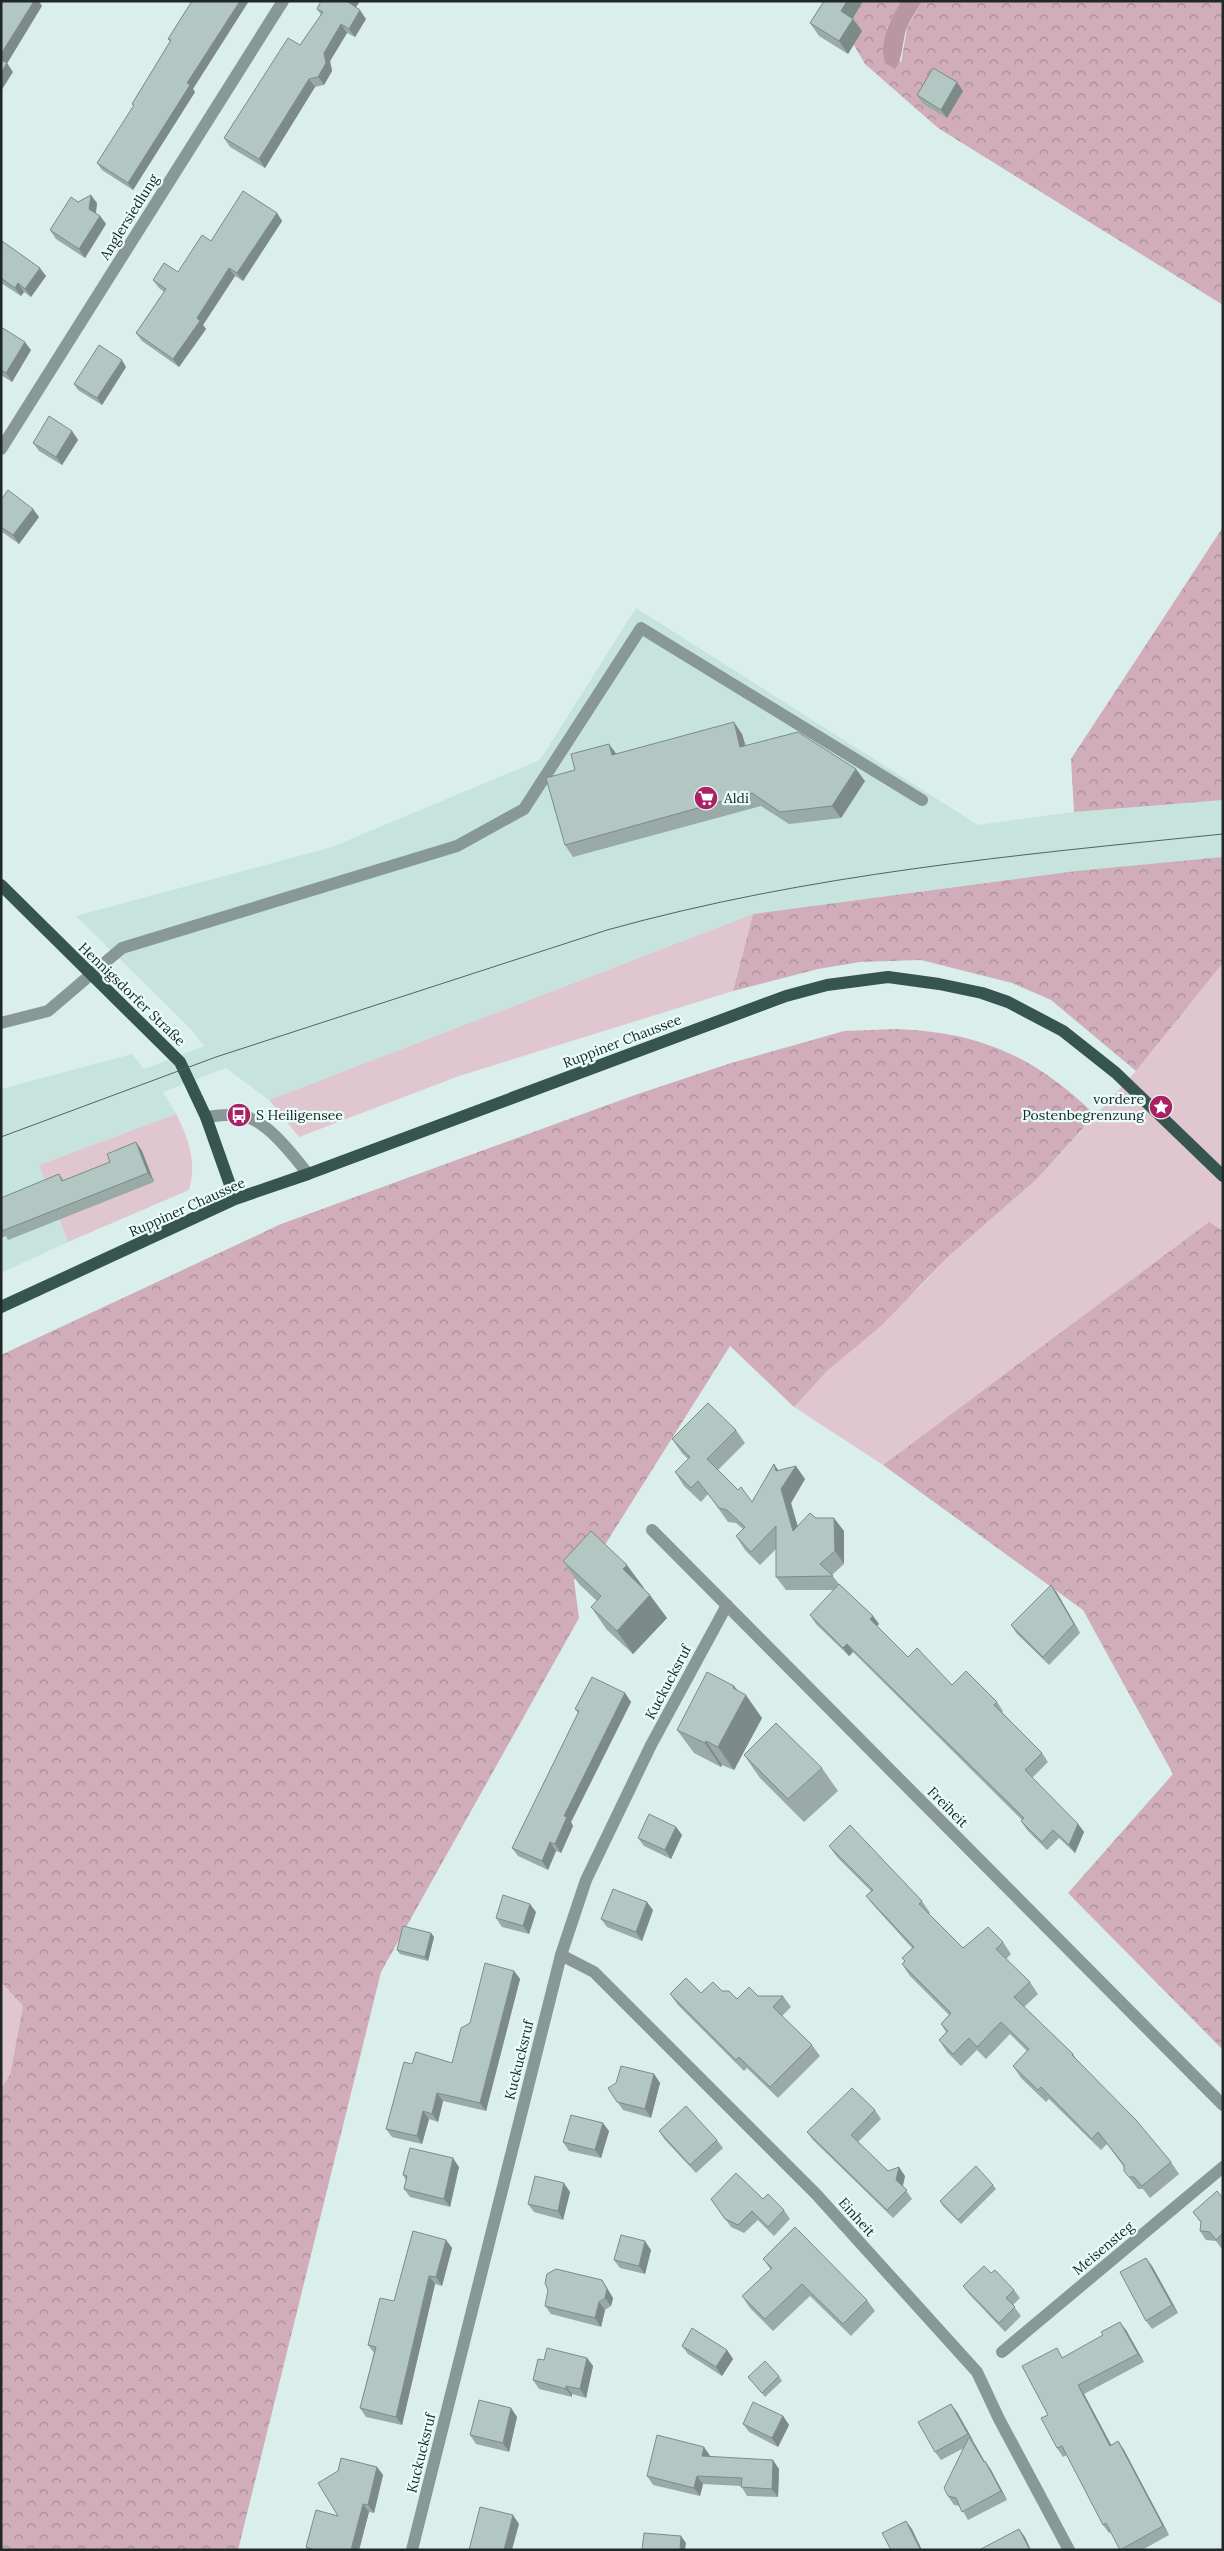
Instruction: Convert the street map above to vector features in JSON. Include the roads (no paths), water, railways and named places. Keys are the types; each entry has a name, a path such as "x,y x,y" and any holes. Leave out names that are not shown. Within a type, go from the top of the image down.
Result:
{"main road":[{"name":"Hennigsdorfer Straße","path":"1,885 180,1062 206,1117 235,1199"},
{"name":"Ruppiner Chaussee","path":"1,1307 235,1199 308,1174 786,996 860,980 888,977 914,979 982,993 1033,1014 1063,1031 1116,1074 1223,1176"}],"street":[{"name":"Anglersiedlung","path":"1,449 283,1"},
{"path":"1,1023 48,1011 89,974 122,948 457,846 524,809 641,628 922,800"},
{"path":"206,1117 239,1115 259,1124 283,1142 308,1174"},
{"name":"Freiheit","path":"652,1530 1223,2105"},
{"name":"Kuckucksruf","path":"412,2550 561,1955 586,1880 651,1745 727,1605"},
{"name":"Einheit","path":"561,1955 594,1972 816,2194 977,2372 999,2419 1069,2550"},
{"name":"Meisensteg","path":"1002,2352 1223,2167"}],"tram line":[{"path":"1,1137 216,1057 607,930 683,911 759,894 913,869 1223,834"}],"place":[{"name":"Aldi","path":"706,798"},
{"name":"vordere Postenbegrenzung","path":"1161,1107"},
{"name":"S Heiligensee","path":"239,1115"}]}
